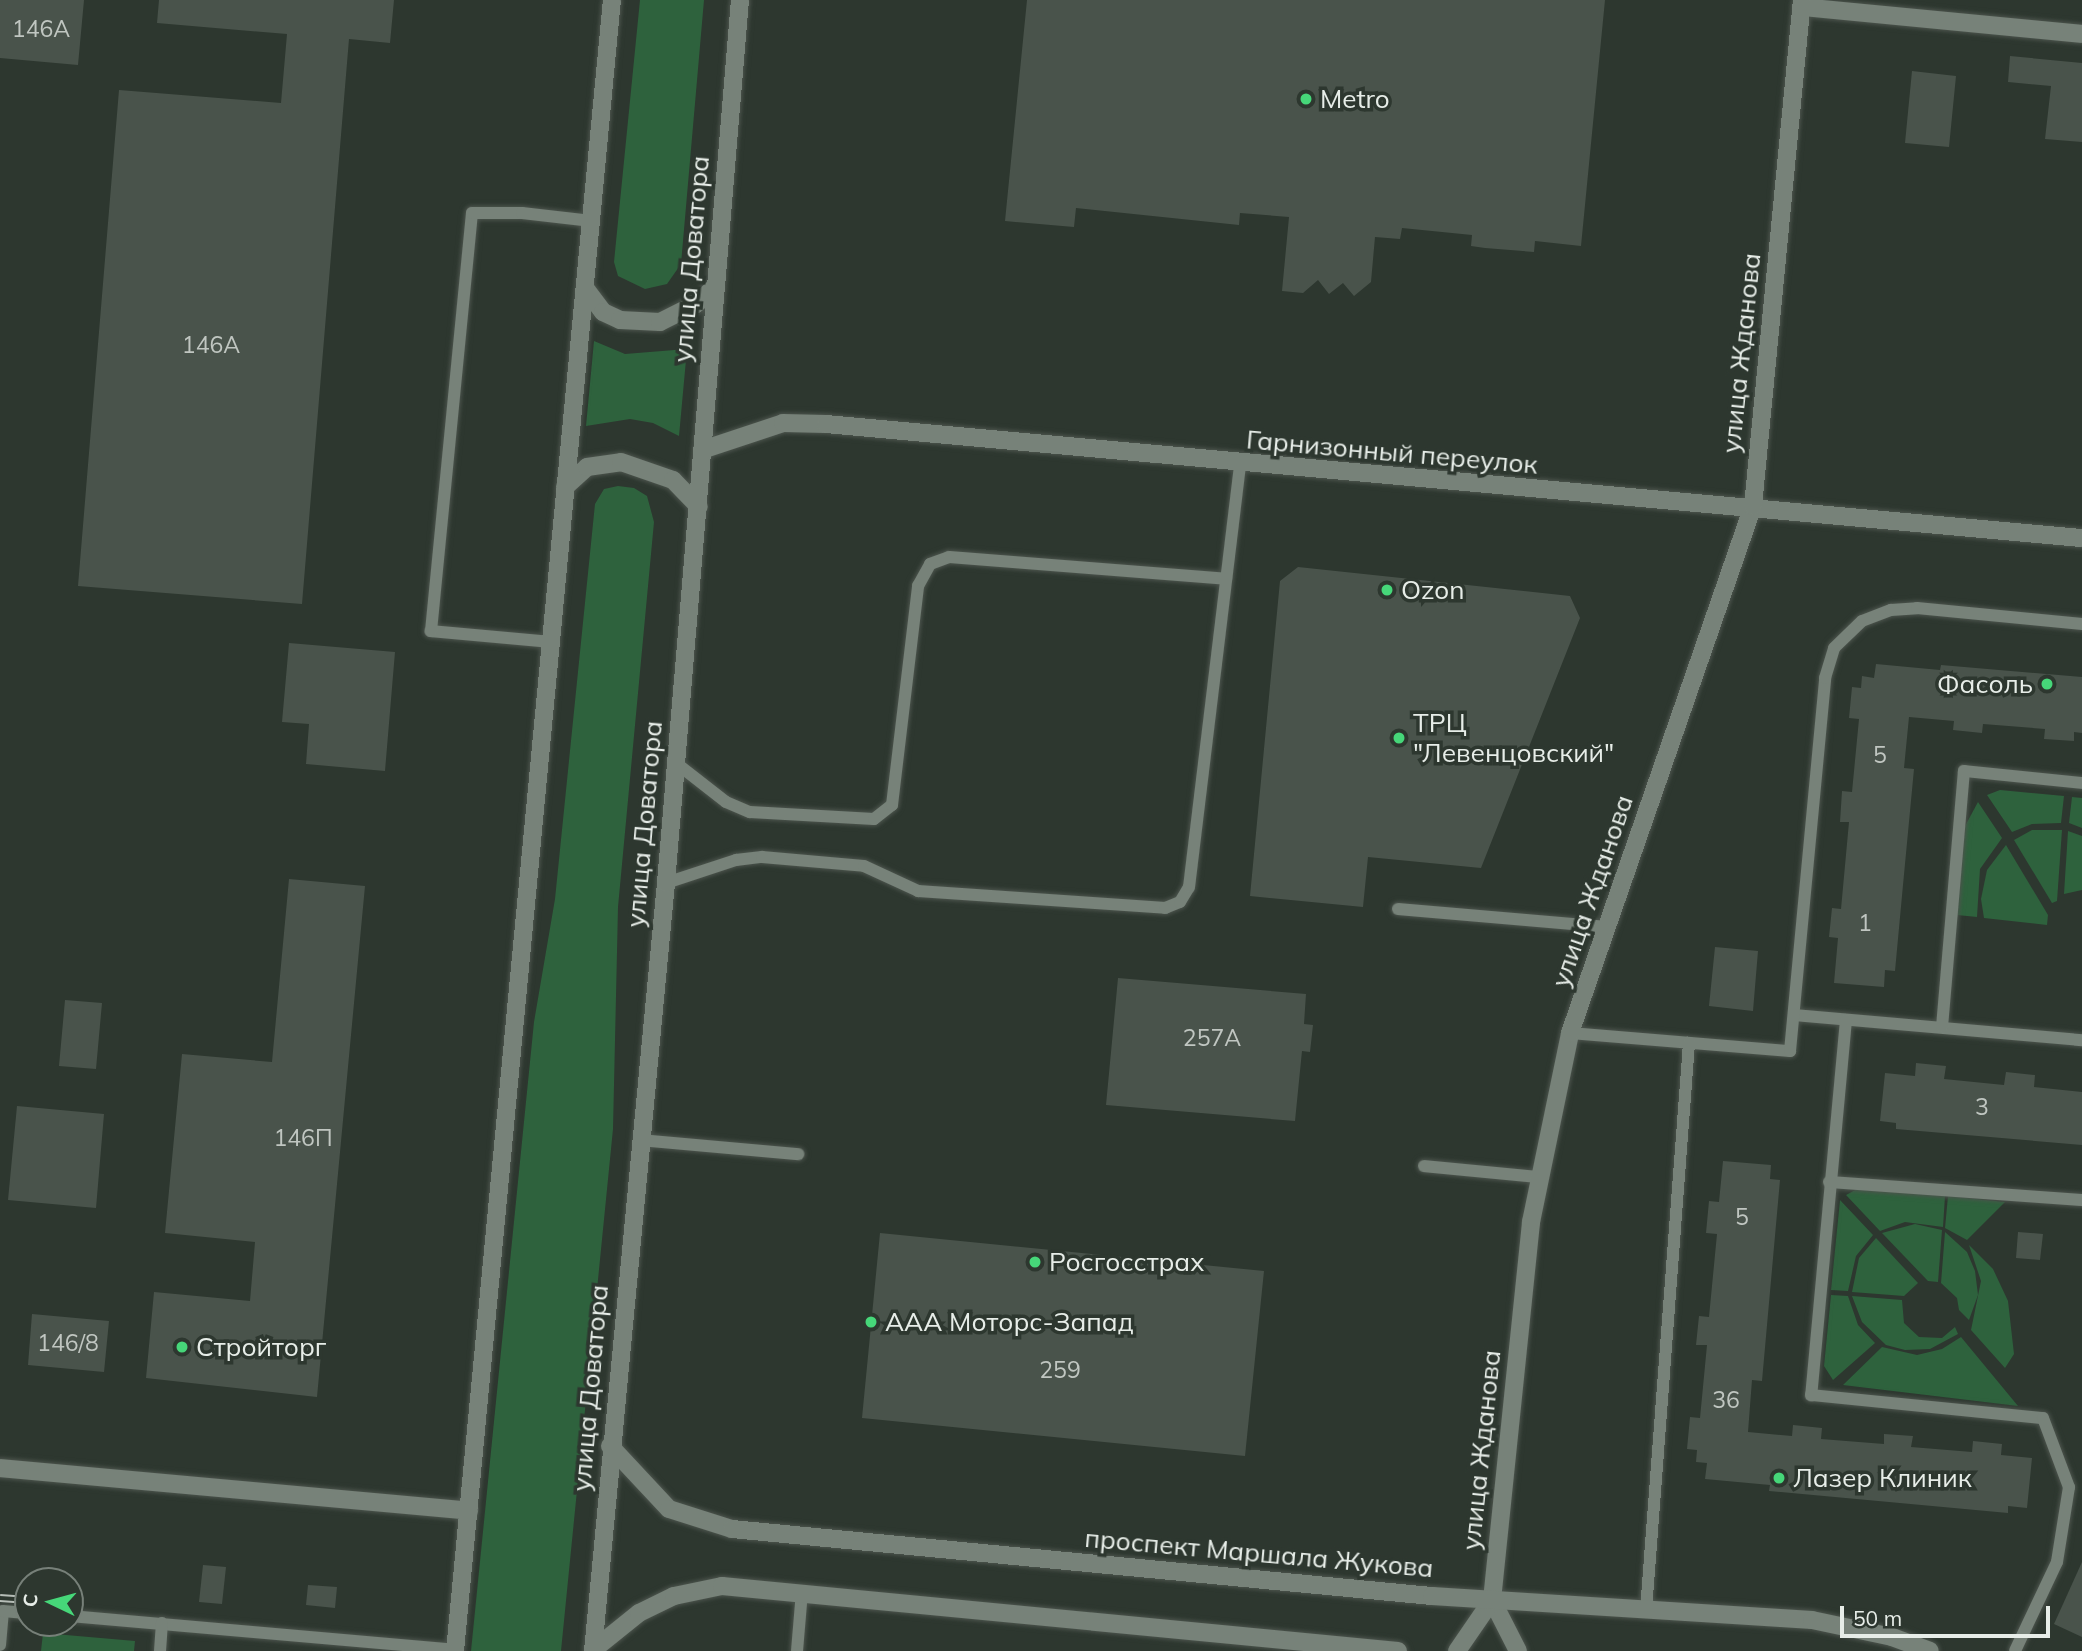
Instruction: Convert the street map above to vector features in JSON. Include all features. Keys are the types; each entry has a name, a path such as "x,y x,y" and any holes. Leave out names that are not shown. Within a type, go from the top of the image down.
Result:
{"street":[{"path":"455,1651 612,0"},
{"name":"улица Доватора","path":"593,1650 610,1446 666,883 740,0"},
{"path":"1802,4 2082,34"},
{"name":"улица Жданова","path":"1457,1651 1493,1600 1539,1177 1570,1033 1753,506 1802,4"},
{"path":"585,288 612,316 660,322 696,304 715,286"},
{"name":"Гарнизонный переулок","path":"702,450 783,423 826,424 1240,465 1753,506 2082,538"},
{"path":"565,486 587,467 621,461 673,480 699,507"},
{"name":"проспект Маршала Жукова","path":"610,1446 669,1508 732,1529 1493,1600 1812,1620 1892,1637 1930,1651"},
{"path":"0,1468 469,1511"},
{"path":"593,1650 639,1613 674,1596 722,1586 802,1591 1398,1651"},
{"path":"1493,1600 1518,1651"}],"lane":[{"path":"551,642 431,631 470,226 472,213 522,213 592,221"},
{"path":"666,883 736,860 762,857 864,866 918,891 1165,908 1180,902 1189,887 1240,465"},
{"path":"676,763 726,802 750,812 874,819 892,805 918,586 930,564 949,557 1226,579"},
{"path":"1570,1033 1790,1051 1825,678 1834,648 1861,621 1891,610 2082,624"},
{"path":"1942,1027 1964,771 2082,783"},
{"path":"1398,909 1607,927"},
{"path":"1794,1015 2082,1040"},
{"path":"1846,1020 1811,1395 2043,1418 2055,1443 2069,1487 2057,1562 2015,1651"},
{"path":"1646,1610 1689,1043"},
{"path":"640,1140 798,1153"},
{"path":"1424,1166 1539,1177"},
{"path":"1829,1182 2082,1200"},
{"path":"797,1651 802,1591"},
{"path":"0,1645 1,1611"},
{"path":"84,1617 455,1651"},
{"path":"160,1651 162,1623"}],"green space":[{"path":"640,0 704,0 681,264 667,284 645,289 618,276 614,262"},
{"path":"594,341 625,354 687,349 679,436 653,423 630,419 586,426"},
{"path":"618,486 634,488 647,496 654,522 618,907 613,1129 561,1651 471,1651 534,1022 555,899 595,504 604,489"},
{"path":"2000,790 2064,796 2061,823 2032,824 2012,832 1987,795"},
{"path":"2072,797 2082,798 2082,828 2069,823"},
{"path":"1978,802 2002,838 1980,869 1977,917 1957,915 1965,826"},
{"path":"2032,830 2062,830 2057,901 2052,903 2014,840"},
{"path":"2068,831 2082,836 2082,890 2064,894"},
{"path":"2006,845 2048,915 2047,925 1984,918 1981,899 1987,870"},
{"path":"1857,1189 1945,1196 1943,1227 1905,1222 1880,1231 1846,1195"},
{"path":"1948,1196 2005,1202 1967,1240 1945,1228"},
{"path":"1840,1200 1873,1235 1856,1256 1848,1291 1831,1290"},
{"path":"1915,1224 1942,1230 1938,1282 1928,1281 1882,1233"},
{"path":"1945,1232 1967,1252 1975,1271 1978,1295 1969,1320 1959,1310 1957,1298 1941,1283"},
{"path":"1876,1238 1918,1283 1904,1296 1852,1292 1859,1258"},
{"path":"1969,1245 1993,1269 2008,1301 2014,1354 2005,1368 1971,1330 1981,1281"},
{"path":"1831,1295 1848,1296 1858,1325 1875,1343 1833,1380 1824,1366"},
{"path":"1852,1296 1902,1300 1904,1323 1919,1337 1942,1338 1955,1327 1958,1334 1930,1349 1905,1350 1886,1345 1862,1322"},
{"path":"1961,1337 2018,1406 1843,1385 1882,1347 1917,1355 1942,1349"},
{"path":"43,1637 84,1637 135,1641 134,1651 41,1651"}],"building":[{"path":"0,0 84,0 78,65 0,58"},
{"path":"159,0 394,0 390,43 349,39 302,604 78,586 119,90 281,103 287,34 157,23"},
{"name":"Metro","path":"1027,0 1605,0 1581,246 1535,241 1534,252 1485,248 1471,246 1472,235 1402,228 1400,239 1375,237 1371,282 1354,296 1343,283 1329,294 1318,280 1303,293 1282,291 1289,217 1240,213 1239,225 1076,208 1074,227 1005,221"},
{"path":"2010,56 2082,63 2082,142 2045,139 2051,86 2008,82"},
{"path":"1912,71 1956,76 1949,147 1905,143"},
{"name":"ТРЦ \"Левенцовский\"","path":"1298,567 1570,596 1580,618 1481,868 1368,857 1363,907 1250,896 1280,581"},
{"path":"289,643 395,652 385,771 306,764 309,724 282,722"},
{"path":"1876,664 1940,670 1941,665 2082,677 2082,733 2074,732 2074,741 2044,739 2045,729 1983,724 1982,733 1953,730 1954,721 1909,717 1904,768 1914,769 1895,971 1885,970 1884,987 1834,983 1838,938 1829,937 1832,908 1841,909 1849,822 1840,822 1842,791 1852,792 1859,719 1849,718 1852,687 1861,688 1862,676 1874,678"},
{"path":"289,879 365,886 317,1397 146,1378 154,1292 250,1301 255,1242 165,1233 182,1054 272,1062"},
{"path":"1715,947 1758,951 1753,1011 1709,1006"},
{"path":"1118,978 1306,994 1304,1024 1313,1025 1310,1052 1302,1051 1295,1121 1106,1105"},
{"path":"65,1000 102,1003 96,1069 59,1066"},
{"path":"1916,1063 1946,1066 1944,1079 2004,1085 2006,1072 2035,1075 2034,1087 2082,1092 2082,1145 1896,1129 1896,1123 1880,1121 1885,1073 1915,1076"},
{"path":"17,1106 104,1114 96,1208 8,1200"},
{"path":"1723,1161 1771,1165 1770,1179 1780,1180 1762,1381 1752,1380 1748,1432 1792,1436 1793,1425 1822,1428 1821,1439 1884,1444 1884,1434 1913,1436 1911,1447 1972,1452 1973,1441 2002,1444 2001,1455 2032,1458 2027,1508 2008,1506 2008,1513 1769,1491 1770,1485 1705,1479 1707,1463 1696,1462 1697,1450 1687,1449 1690,1417 1700,1418 1707,1345 1696,1345 1699,1316 1709,1317 1717,1234 1706,1233 1709,1201 1719,1202"},
{"path":"2018,1232 2043,1234 2040,1260 2016,1258"},
{"path":"880,1233 1264,1271 1245,1456 862,1418"},
{"path":"32,1314 109,1321 104,1372 28,1365"},
{"path":"2082,1562 2082,1637 2054,1624"},
{"path":"203,1565 226,1567 222,1604 199,1602"},
{"path":"308,1585 337,1587 335,1608 306,1605"}],"railway":[{"path":"0,1598 14,1599"}],"place":[{"name":"Metro","path":"1306,99"},
{"name":"Ozon","path":"1387,590"},
{"name":"Фасоль","path":"2047,684"},
{"name":"ТРЦ \"Левенцовский\"","path":"1399,738"},
{"name":"Росгосстрах","path":"1035,1262"},
{"name":"ААА Моторс-Запад","path":"871,1322"},
{"name":"Стройторг","path":"182,1347"},
{"name":"Лазер Клиник","path":"1779,1478"}]}
